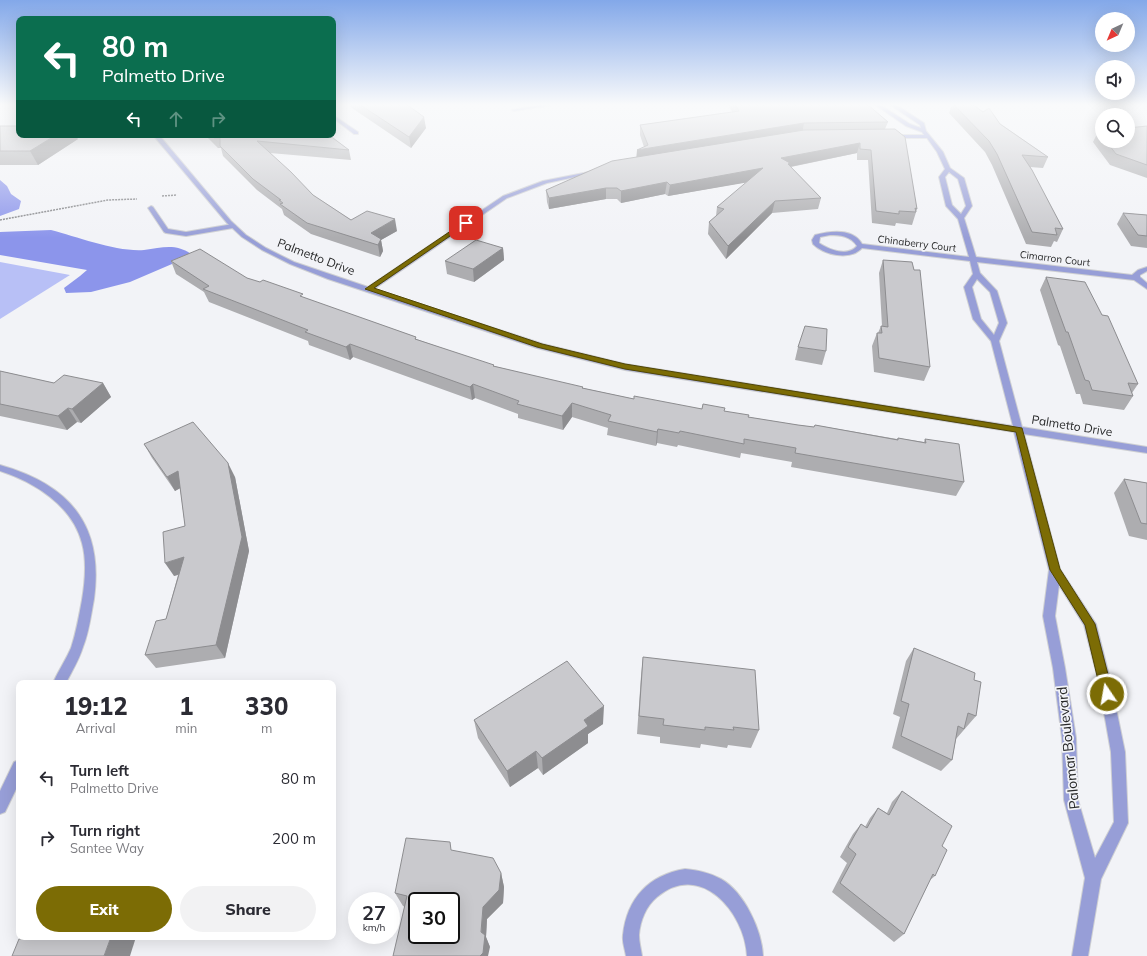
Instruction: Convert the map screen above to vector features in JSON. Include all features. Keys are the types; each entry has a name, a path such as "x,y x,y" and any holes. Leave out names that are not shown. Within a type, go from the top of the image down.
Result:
{"street":[{"name":"Palmetto Drive","path":"167,149 232,226 264,249 292,263 540,346 625,367 1147,450"},
{"path":"937,149 948,169 960,178 969,206 961,218"},
{"path":"948,169 942,177 949,206 961,218 976,274 993,291 1003,323 995,341"},
{"path":"369,289 505,197 544,182 602,170"},
{"path":"151,208 166,230 186,234 232,226"},
{"name":"Chinaberry Court","path":"838,233 854,238 859,242 860,246 858,250 853,252 837,253 821,248 816,244 815,240 817,236 822,234 838,233"},
{"name":"Chinaberry Court","path":"860,246 972,259"},
{"name":"Cimarron Court","path":"972,259 1136,278 1147,286"},
{"path":"1136,278 1136,274 1140,271 1147,270"},
{"name":"Palomar Boulevard","path":"976,274 968,287 977,319 995,341 1055,570 1090,624 1104,679 1118,752 1121,823 1093,878 1080,956"},
{"path":"0,468 38,483 58,498 77,520 87,542 89,566 88,596 77,647 60,680"},
{"name":"Palomar Boulevard","path":"1055,570 1050,616 1069,738 1071,800 1093,878"},
{"path":"0,807 16,773"},
{"path":"634,956 631,935 637,909 651,890 671,878 693,876 716,885 735,902 749,926 755,956"}],"path":[{"path":"155,197 177,195"},
{"path":"0,220 108,200 140,199"}],"shaded area":[{"path":"0,180 7,186 11,194 21,201 19,209 0,216"},
{"path":"51,230 121,249 144,250 174,247 191,254 186,258 130,282 91,292 66,293 64,288 87,270 0,255 0,232"},
{"path":"0,262 70,275 0,319"}],"building":[{"path":"0,149 34,149 30,151 0,151"},
{"path":"223,149 265,149 313,195 351,220 367,211 395,219 371,233 381,239 378,245 307,223 280,204 283,203 279,200 281,200 253,179"},
{"path":"689,149 830,149 781,158 790,163 788,164 821,198 775,201 728,246 709,222 724,209 717,207 763,168 670,185 667,182 621,191 617,188 606,188 549,198 546,190 612,161"},
{"path":"860,149 907,149 917,209 915,208 916,212 899,211 899,214 876,211 871,150"},
{"path":"994,149 1036,149 1048,157 1022,155 1032,170 1063,229 1055,228 1057,235 1032,232"},
{"path":"1112,149 1147,149 1147,165 1116,154"},
{"path":"1123,213 1147,215 1147,236 1138,235"},
{"path":"476,240 503,248 473,269 445,261"},
{"path":"200,249 247,278 260,282 263,280 303,294 300,296 416,337 415,339 494,365 493,366 634,399 634,396 702,409 703,404 725,408 724,411 749,415 748,417 798,425 814,427 815,425 898,440 898,438 926,443 925,439 959,444 964,482 795,453 796,448 744,439 744,444 680,431 679,433 658,429 657,432 608,421 611,415 572,403 562,416 517,404 519,401 473,384 470,387 350,344 346,347 305,332 308,330 203,289 209,286 171,261"},
{"path":"883,260 912,262 914,270 920,270 930,367 879,358 877,333 882,333 881,326 888,327"},
{"path":"1046,277 1085,282 1102,315 1108,316 1138,384 1128,383 1133,396 1092,390 1089,381 1085,380"},
{"path":"805,326 827,329 826,351 798,347"},
{"path":"0,371 54,383 64,375 103,383 72,409 68,408 58,416 0,404"},
{"path":"193,422 228,463 242,537 216,645 145,655 156,621 166,619 184,557 165,563 163,532 185,526 178,471 167,477 144,444"},
{"path":"1124,479 1147,483 1147,524 1141,523"},
{"path":"914,648 975,673 974,680 981,682 976,716 968,713 964,729 958,726 952,760 901,736 909,704 901,701"},
{"path":"643,657 755,670 759,730 733,727 734,730 705,727 705,730 663,725 664,719 639,716"},
{"path":"567,661 604,706 584,720 588,726 542,758 536,751 507,771 474,720"},
{"path":"902,791 952,826 942,846 947,850 935,876 933,874 904,934 840,883 856,854 848,847 861,824 867,828 878,808 889,815"},
{"path":"406,838 450,842 451,850 493,858 501,873 499,890 483,907 481,932 485,935 483,953 480,956 393,956 396,944 400,944 400,926 407,896 400,894 400,892 395,892"},
{"path":"19,940 110,940 104,956 12,956"}],"route":[{"path":"466,223 369,289 540,346 625,367 1019,430 1055,570 1090,624 1107,694"}]}
